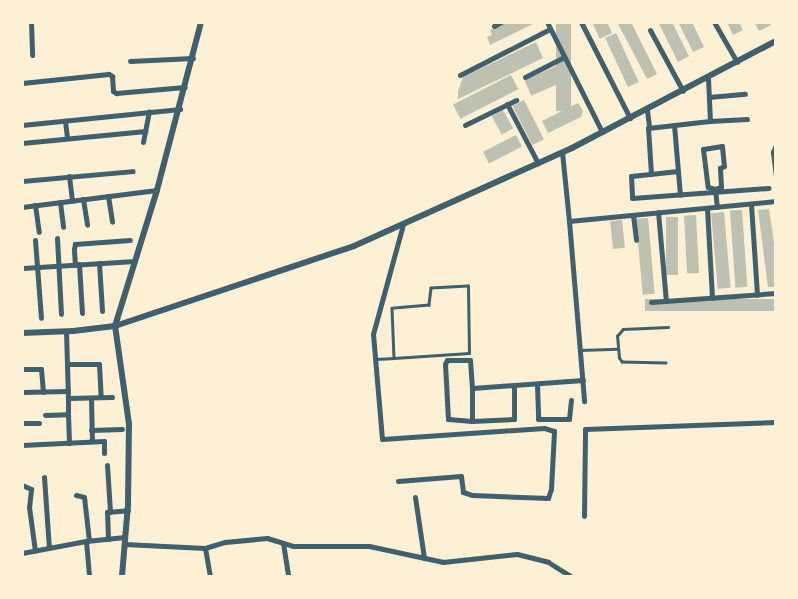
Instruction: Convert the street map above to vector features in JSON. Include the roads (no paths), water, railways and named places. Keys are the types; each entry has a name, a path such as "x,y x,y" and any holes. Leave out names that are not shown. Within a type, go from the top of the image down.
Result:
{"street":[{"path":"31,22 32,55"},
{"path":"122,576 128,510 129,424 115,326 180,109 200,22"},
{"path":"494,26 501,22"},
{"path":"547,22 602,132"},
{"path":"581,22 630,118"},
{"path":"714,22 737,62"},
{"path":"460,75 550,29"},
{"path":"650,30 683,91"},
{"path":"22,333 115,326 354,246 562,152 708,79 776,41"},
{"path":"525,77 564,57"},
{"path":"130,61 193,58"},
{"path":"22,83 109,74 112,76 113,91 116,93 185,87"},
{"path":"708,79 710,121"},
{"path":"708,97 745,94"},
{"path":"465,126 516,100"},
{"path":"507,104 538,163"},
{"path":"22,125 180,109"},
{"path":"647,110 651,174"},
{"path":"143,142 149,112"},
{"path":"648,127 747,119"},
{"path":"65,121 67,138"},
{"path":"674,124 680,195"},
{"path":"22,143 145,131"},
{"path":"776,145 773,152 776,175"},
{"path":"722,146 724,166 720,168 721,187 716,191 708,187 703,150 722,146"},
{"path":"562,152 584,401"},
{"path":"22,181 133,171"},
{"path":"678,171 630,176 632,197 634,200 716,191 769,188"},
{"path":"69,176 72,201"},
{"path":"22,206 157,190"},
{"path":"716,191 717,207"},
{"path":"108,196 112,222"},
{"path":"83,199 87,225"},
{"path":"569,221 776,201"},
{"path":"60,202 63,227"},
{"path":"751,204 757,295"},
{"path":"35,205 39,232"},
{"path":"707,208 712,298"},
{"path":"658,212 666,301"},
{"path":"633,215 636,240"},
{"path":"398,481 461,476 463,492 472,495 548,498 551,489 554,431 544,428 382,439 373,334 403,224"},
{"path":"57,238 61,314"},
{"path":"35,240 41,318"},
{"path":"82,313 74,249 76,244 130,240"},
{"path":"23,268 134,261"},
{"path":"98,263 102,311"},
{"path":"651,302 776,294"},
{"path":"66,331 69,442"},
{"path":"472,421 470,360 447,360 445,364 448,419 472,421 514,419 514,385"},
{"path":"67,364 99,364 100,398"},
{"path":"22,369 41,369 43,392"},
{"path":"472,388 582,380"},
{"path":"537,384 538,419 569,419 571,400"},
{"path":"22,392 68,391"},
{"path":"68,398 112,397"},
{"path":"91,398 92,441"},
{"path":"45,415 68,414"},
{"path":"584,516 585,429 776,422"},
{"path":"22,423 39,423"},
{"path":"91,430 122,430"},
{"path":"22,445 104,441 104,453"},
{"path":"107,465 110,512"},
{"path":"44,477 49,548"},
{"path":"22,485 31,489 29,507 34,551"},
{"path":"76,495 84,496 89,576"},
{"path":"415,497 424,558"},
{"path":"108,539 107,512 128,510"},
{"path":"22,553 108,539 205,548 225,542 267,538 293,546 369,546 443,562 517,554 548,562 570,576"},
{"path":"283,543 288,576"},
{"path":"205,548 210,576"}],"lane":[{"path":"375,359 394,358 469,353 468,286 431,288 429,305 392,308 394,358"},
{"path":"666,363 622,362 618,358 617,336 623,329 668,327"},
{"path":"580,350 617,349"}]}
